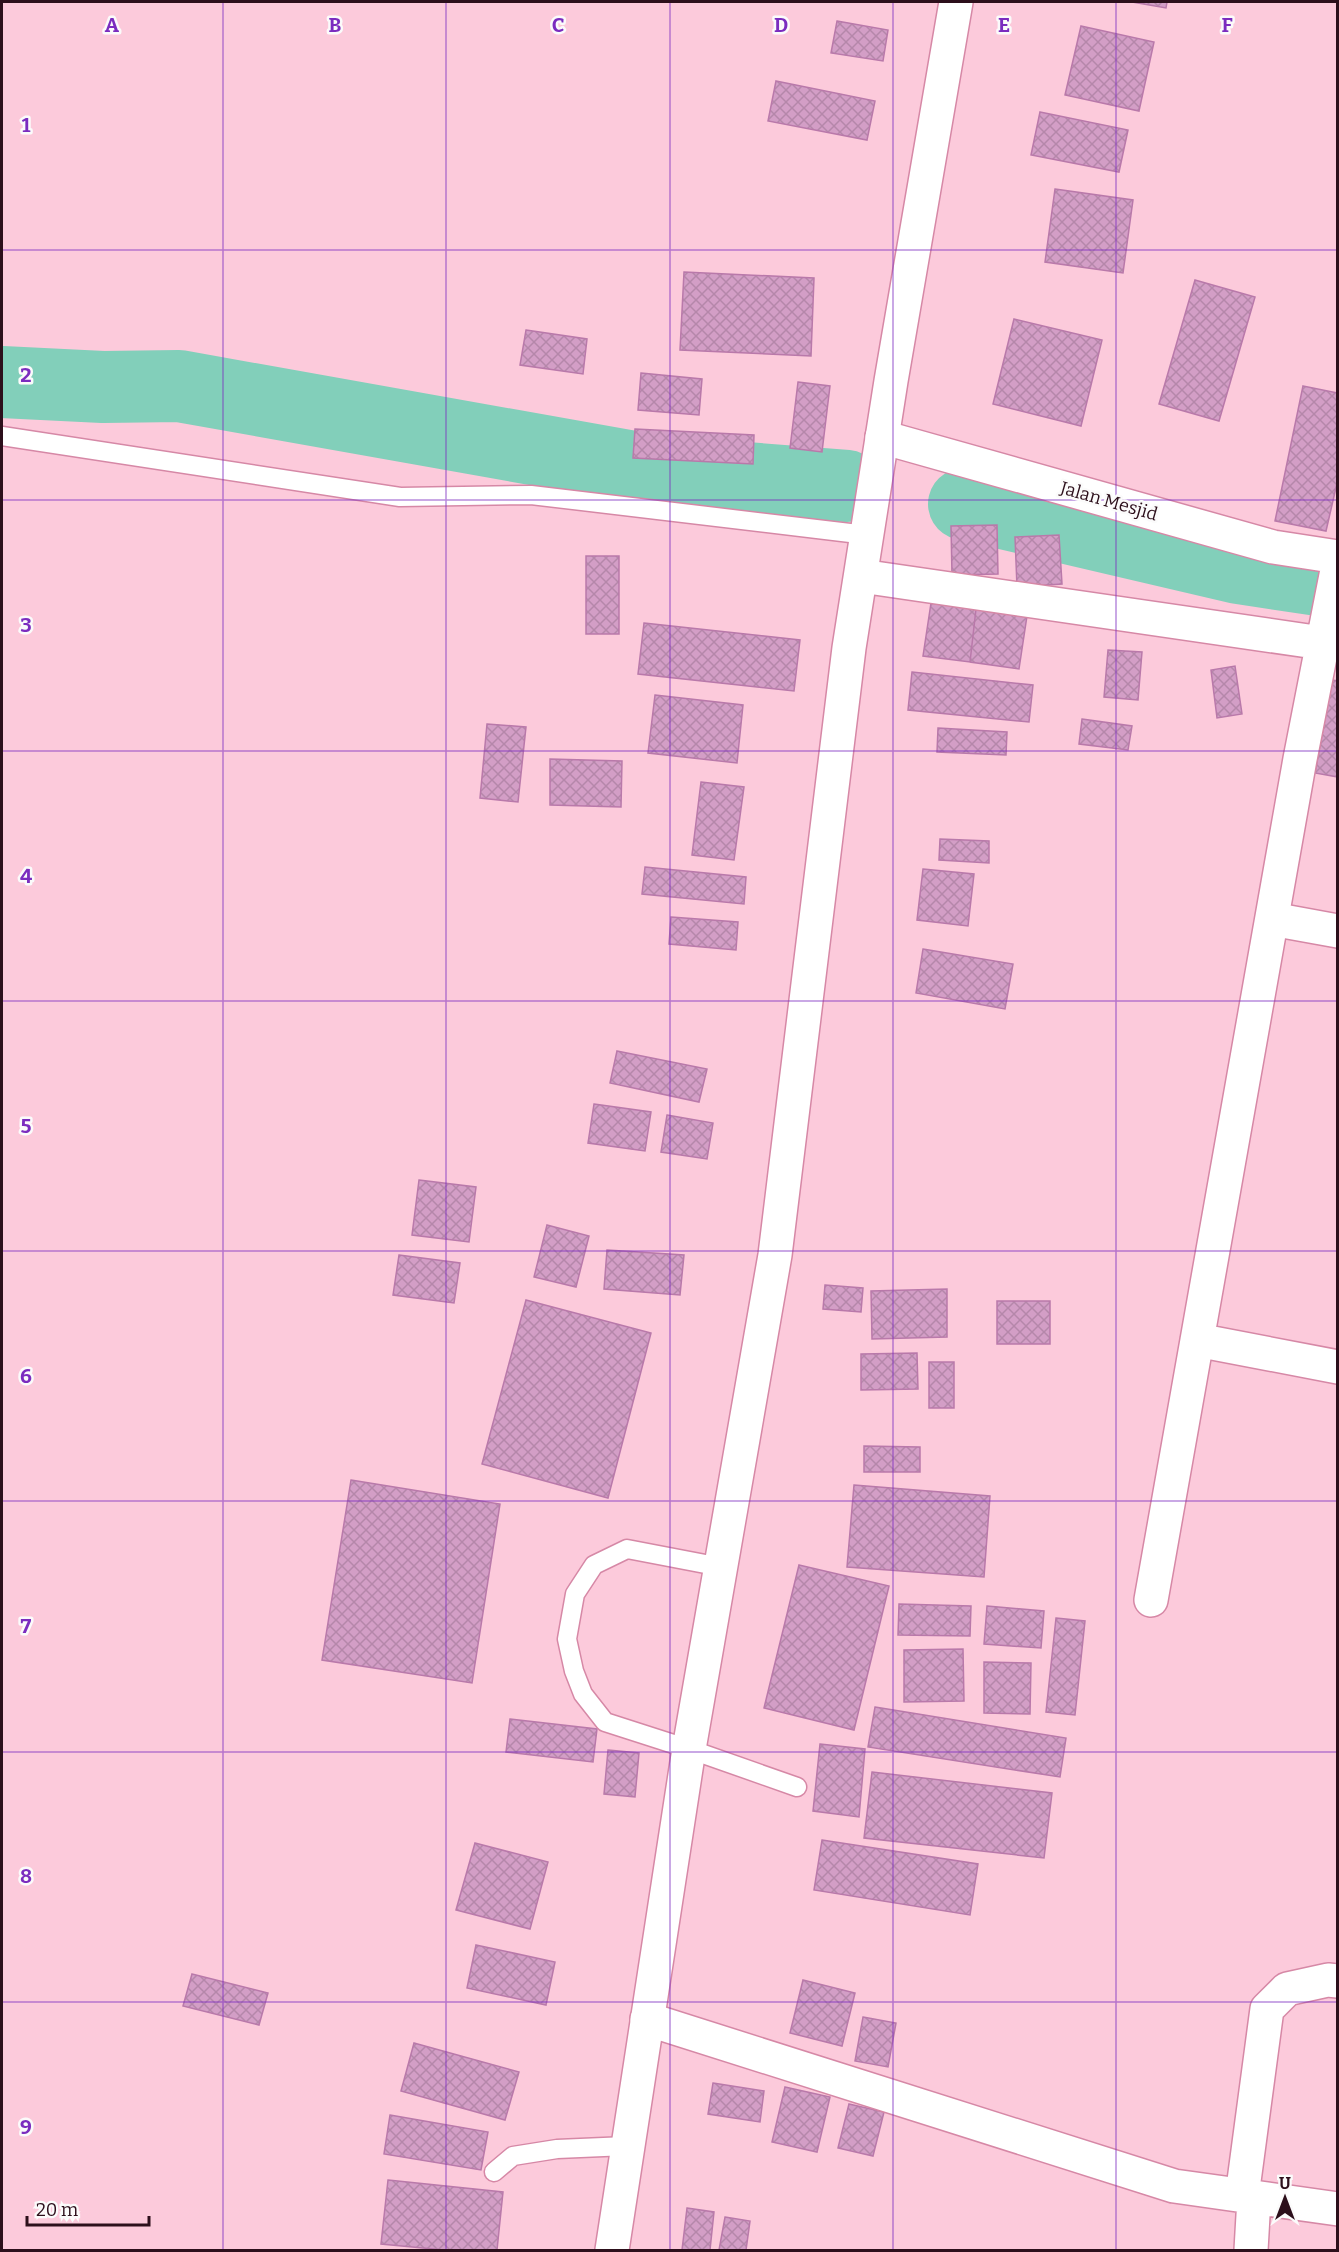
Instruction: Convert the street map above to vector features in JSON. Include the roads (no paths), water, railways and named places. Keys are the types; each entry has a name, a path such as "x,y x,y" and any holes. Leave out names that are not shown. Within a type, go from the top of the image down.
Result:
{"main road":[{"path":"612,2250 689,1749 775,1255 848,659 880,450 956,2"},
{"name":"Jalan Mesjid","path":"880,450 1273,547 1336,567"},
{"path":"1151,1600 1336,567"},
{"path":"861,576 1324,635"},
{"path":"1272,919 1338,931"},
{"path":"1197,1340 1338,1367"},
{"path":"1251,2250 1248,2197 1267,2009 1287,1989 1338,1980"},
{"path":"647,2019 1174,2186 1338,2209"}],"lane":[{"path":"2,436 400,497 531,495 868,528"},
{"path":"721,1567 627,1549 594,1565 575,1594 567,1639 574,1671 584,1694 605,1722 797,1787"},
{"path":"494,2172 513,2156 557,2149 627,2146"}],"waterway":[{"path":"2,382 103,387 179,386 656,471 847,486"},
{"path":"964,504 1238,568 1338,583"}]}
